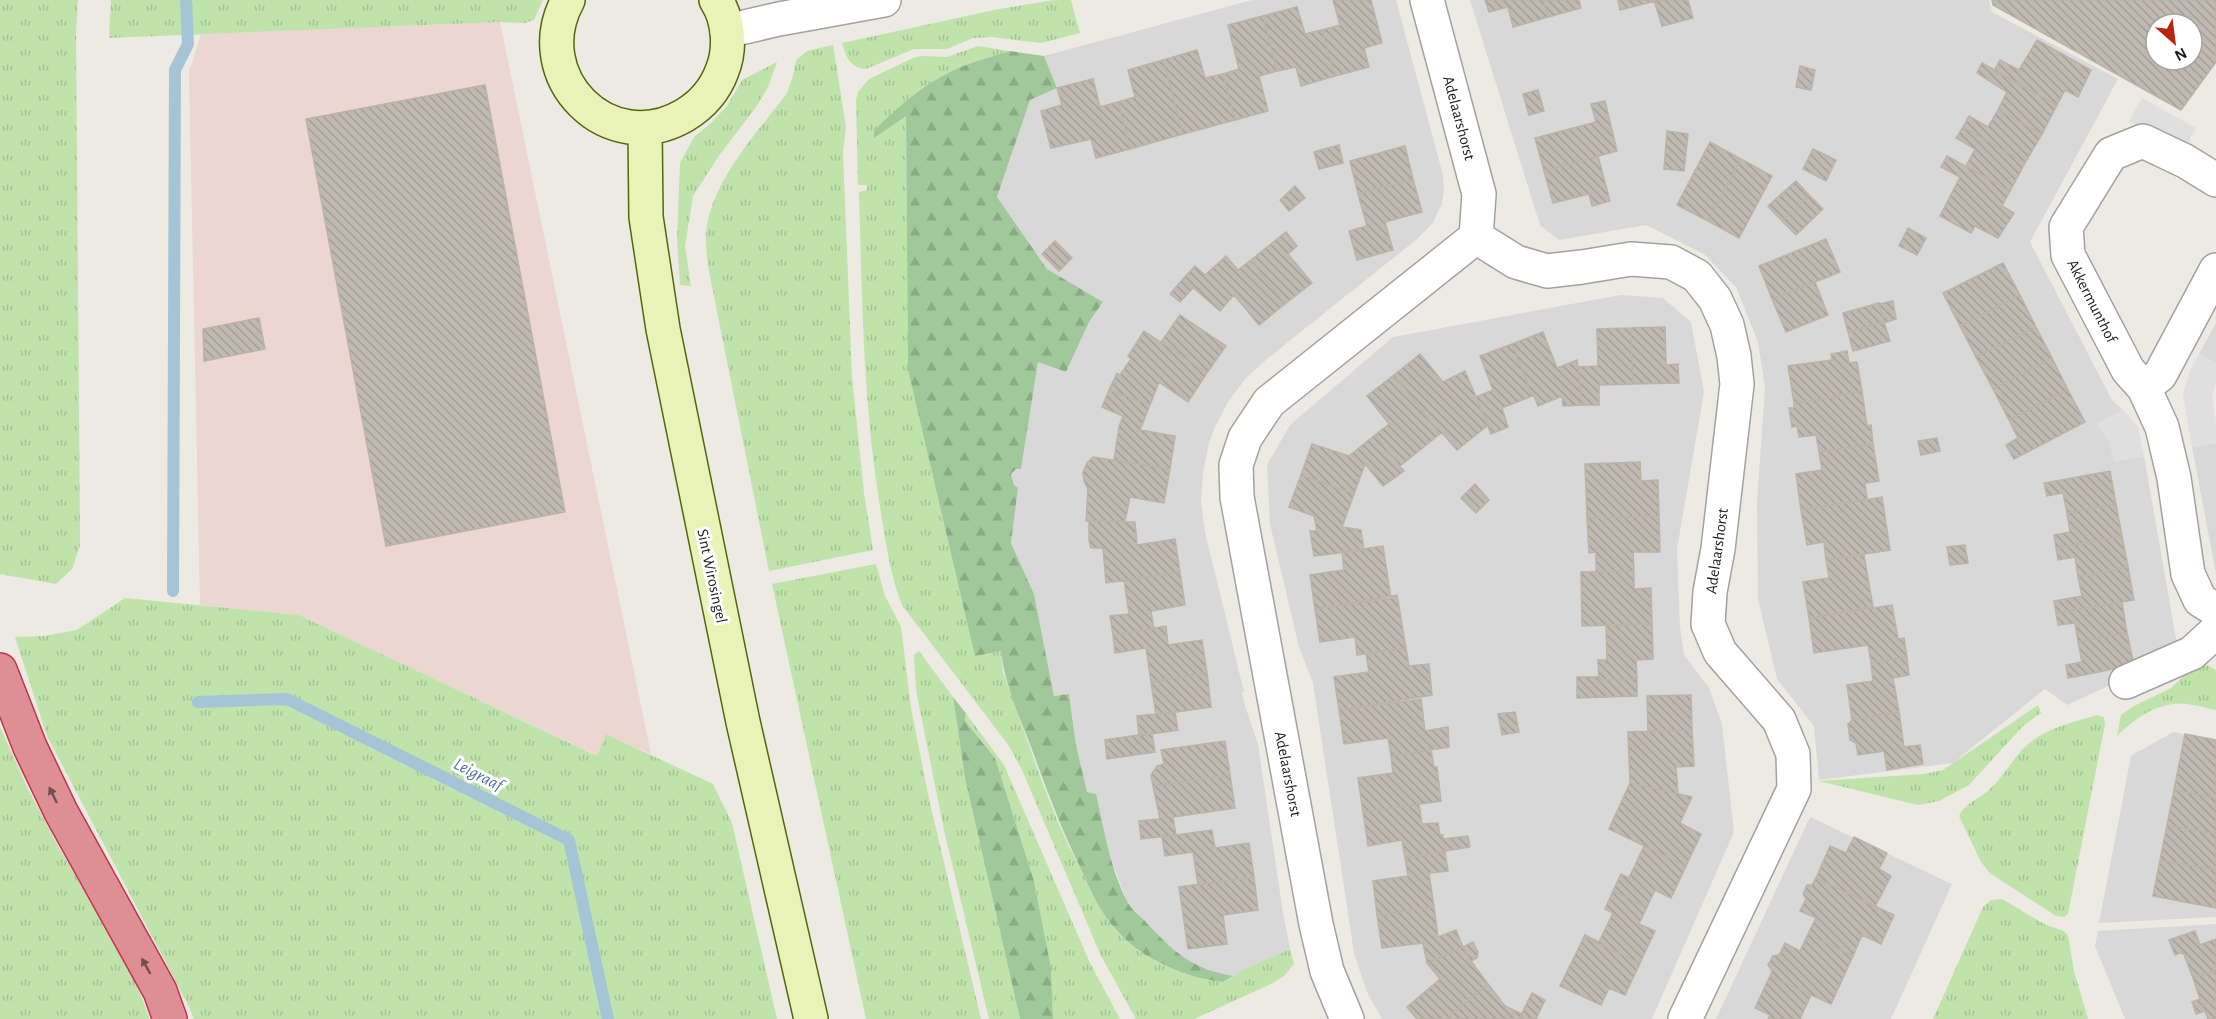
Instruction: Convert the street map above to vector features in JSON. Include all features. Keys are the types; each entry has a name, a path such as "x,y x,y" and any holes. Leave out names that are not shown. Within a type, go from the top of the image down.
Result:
{"highway":[{"path":"0,670 30,747 61,812 160,991 170,1019"}],"main road":[{"path":"568,0 562,11 556,35 557,59 565,82 579,102 598,117 621,126 645,129 673,122 698,108 716,86 726,60 727,31 721,7 716,0"},
{"name":"Sint Wirosingel","path":"645,129 646,217 663,329 740,711 811,1019"}],"street":[{"path":"727,31 813,12 884,0"},
{"name":"Adelaarshorst","path":"1347,1019 1327,971 1316,924 1237,497 1236,465 1245,438 1269,402 1476,237 1479,194 1427,0"},
{"name":"Akkermunthof","path":"2216,180 2185,161 2143,141 2111,154 2066,228 2068,255 2128,370 2144,388 2162,427 2174,478 2188,574 2200,600 2216,610"},
{"name":"Adelaarshorst","path":"1476,237 1516,262 1547,270 1631,259 1671,262 1697,276 1715,299 1727,325 1737,384 1718,549 1710,592 1708,624 1720,652 1779,720 1792,754 1794,789 1685,1019"},
{"path":"2144,388 2160,375 2216,270"},
{"path":"2126,682 2192,653 2216,631"}],"shaded area":[{"path":"1252,0 1396,0 1443,175 1444,189 1442,204 1432,224 1417,239 1246,378 1228,402 1209,443 1203,473 1201,502 1205,532 1244,692 1242,693 1245,706 1258,744 1290,949 1232,976 1219,974 1189,962 1164,942 1127,902 1087,793 1076,745 1069,694 1054,696 1034,594 1011,543 1018,488 1014,485 1011,474 1016,469 1021,469 1038,361 1066,372 1089,322 1103,302 1047,269 997,197 1030,99 1057,88 1044,56"},
{"path":"1470,0 1989,0 1992,12 2118,79 2030,242 2112,400 2123,410 2097,424 2109,441 2114,461 2144,456 2178,650 2170,658 2067,705 2045,689 1953,763 1819,780 1814,726 1777,679 1758,599 1757,501 1765,388 1758,342 1736,287 1704,254 1646,225 1559,240 1540,225"},
{"path":"500,22 651,754 606,734 598,756 299,615 200,605 189,72 201,34"},
{"path":"2142,98 2196,128 2183,151 2129,121"},
{"path":"1621,295 1663,298 1691,322 1704,392 1677,549 1680,627 1684,655 1709,688 1722,724 1734,832 1652,1019 1382,1019 1367,992 1354,953 1313,683 1299,647 1270,524 1267,465 1290,425 1393,337"},
{"path":"2216,323 2216,363 2199,354"},
{"path":"2199,354 2216,363 2216,383 2212,397 2216,422 2216,443 2192,447 2183,395 2189,373"},
{"path":"2123,410 2138,427 2144,456 2114,461 2109,441 2097,424"},
{"path":"2216,443 2216,574 2192,447"},
{"path":"2173,732 2216,741 2216,917 2099,923 2131,756"},
{"path":"1810,817 1952,884 1891,1019 1716,1019"},
{"path":"2216,924 2216,1019 2125,1019 2095,946 2098,931"}],"green space":[{"path":"0,0 78,0 76,33 80,545 72,569 56,584 0,574"},
{"path":"111,0 543,0 534,20 525,23 500,22 109,38"},
{"path":"1054,0 1071,0 1080,33 1041,43 992,37 973,38 947,49 914,49 866,69 852,64 842,43 999,9"},
{"path":"833,45 846,127 843,153 852,377 864,493 873,550 769,571 708,266 706,233 710,213 726,176 787,93 796,60 807,51"},
{"path":"978,46 1010,51 966,65 930,83 874,130 875,137 906,115 908,370 975,655 1001,651 1003,672 1048,797 1068,845 1106,917 1118,933 1153,960 1195,977 1210,980 1224,982 1241,971 1290,949 1294,964 1284,976 1194,1019 1136,1019 1101,956 1022,770 1009,746 902,605 891,569 874,468 867,389 859,192 867,190 867,185 858,185 856,100 858,92 869,79 911,59 920,56 947,57"},
{"path":"1010,51 1044,56 1057,88 1030,100 997,197 1047,269 1103,302 1089,322 1066,372 1038,362 1021,469 1016,469 1011,474 1014,485 1018,488 1011,543 1034,594 1054,696 1069,694 1076,745 1087,792 1096,794 1112,862 1127,901 1132,909 1174,950 1206,969 1233,976 1223,982 1181,972 1140,951 1112,925 1091,892 1059,821 1017,712 1001,651 975,656 908,370 906,116 874,138 874,130 930,83 966,65"},
{"path":"777,62 768,87 756,107 718,157 693,196 685,246 691,286 680,285 677,238 680,163 694,137 727,106 742,80"},
{"path":"876,564 885,596 901,627 911,708 929,799 981,1019 866,1019 772,584"},
{"path":"125,598 299,615 597,756 606,734 713,784 732,823 777,1019 194,1019 47,736 15,637 44,636 77,630"},
{"path":"919,651 953,697 965,778 1020,1019 989,1019 944,830 916,690 914,655"},
{"path":"2199,661 2216,670 2216,710 2184,704 2166,705 2143,715 2117,736 2121,715 2132,707 2171,688"},
{"path":"953,697 965,712 965,721 995,758 1034,881 1051,968 1053,1019 1020,1019 965,778"},
{"path":"2038,705 2041,713 2024,725 1969,785 1939,801 1918,805 1819,781 1924,774 1943,770"},
{"path":"965,712 1004,765 1090,963 1120,1019 1053,1019 1051,968 1034,881 995,758 965,721"},
{"path":"2097,715 2104,717 2105,724 2068,914 2064,917 2056,916 1991,874 1981,862 1959,816 1965,807 1994,785 2018,755 2038,737"},
{"path":"0,727 28,789 56,842 134,978 150,1019 0,1019"},
{"path":"2002,899 2046,925 2064,931 2068,936 2074,971 2088,1019 1933,1019 1983,907 1991,900"}],"building":[{"path":"1333,0 1371,0 1382,43 1364,48 1369,67 1335,76 1322,30 1340,25"},
{"path":"1485,0 1543,0 1548,17 1513,27 1508,7 1489,12"},
{"path":"1543,0 1579,0 1581,8 1548,17"},
{"path":"1618,0 1654,0 1655,1 1620,10"},
{"path":"1654,0 1688,0 1693,18 1662,26"},
{"path":"1992,0 2216,0 2216,62 2181,110 1993,5"},
{"path":"1297,7 1305,34 1322,30 1335,76 1301,86 1296,67 1277,71 1263,16"},
{"path":"1263,16 1277,71 1259,76 1268,111 1235,120 1223,74 1239,69 1228,25"},
{"path":"2037,40 2091,70 2078,97 2065,90 2057,105 1994,71 2000,60 2019,70"},
{"path":"1197,50 1205,78 1223,74 1235,120 1183,134 1163,60"},
{"path":"1163,60 1183,134 1130,149 1118,102 1135,97 1128,70"},
{"path":"1982,63 2057,105 2042,134 1998,110 2007,92 1977,73"},
{"path":"1800,66 1815,70 1811,90 1796,87"},
{"path":"1093,79 1100,107 1118,102 1130,149 1096,158 1091,139 1051,148 1041,111 1062,105 1057,88"},
{"path":"485,85 565,512 386,546 306,119"},
{"path":"1538,90 1544,111 1529,115 1523,94"},
{"path":"1605,101 1617,151 1544,171 1535,138 1596,122 1591,104"},
{"path":"1998,110 2042,134 2025,163 1963,127 1969,116 1988,127"},
{"path":"1963,127 2025,163 2010,191 1966,166 1975,149 1956,138"},
{"path":"1667,131 1688,134 1684,171 1664,169"},
{"path":"1710,142 1741,159 1708,221 1677,205"},
{"path":"1339,145 1343,163 1319,169 1314,152"},
{"path":"1405,146 1413,179 1358,194 1350,161"},
{"path":"1813,149 1836,160 1826,181 1803,169"},
{"path":"1598,156 1610,201 1592,206 1589,194 1553,203 1544,171"},
{"path":"1947,156 2010,191 2002,206 2014,213 1998,238 1975,226 1971,233 1940,216 1960,177 1941,167"},
{"path":"1741,159 1772,176 1739,238 1708,221"},
{"path":"1413,179 1422,212 1385,222 1393,250 1357,260 1349,231 1367,226 1358,194"},
{"path":"1796,181 1809,195 1782,221 1768,206"},
{"path":"1295,186 1305,198 1289,211 1280,200"},
{"path":"1809,195 1823,209 1796,235 1782,221"},
{"path":"1908,228 1926,238 1917,255 1899,246"},
{"path":"1286,232 1297,246 1288,254 1312,283 1285,304 1251,260"},
{"path":"1826,239 1840,272 1772,299 1759,266"},
{"path":"1055,241 1072,258 1059,271 1042,254"},
{"path":"1226,256 1238,270 1251,260 1285,304 1259,325 1234,295 1220,311 1183,279 1195,266 1205,275"},
{"path":"2003,263 2020,295 1960,326 1943,293"},
{"path":"1183,279 1193,288 1180,302 1170,294"},
{"path":"1815,282 1828,315 1786,332 1772,299"},
{"path":"2020,295 2036,327 1976,357 1960,326"},
{"path":"1893,301 1896,319 1884,323 1879,304"},
{"path":"1879,303 1884,322 1848,332 1843,313"},
{"path":"1180,315 1226,346 1207,373 1161,342"},
{"path":"259,318 265,349 204,361 203,329"},
{"path":"1884,322 1890,341 1853,351 1848,332"},
{"path":"1665,327 1666,365 1678,364 1679,383 1633,384 1631,328"},
{"path":"2036,327 2052,358 1993,389 1976,357"},
{"path":"1631,328 1633,384 1599,385 1599,405 1582,405 1578,367 1598,366 1597,329"},
{"path":"1144,331 1207,373 1188,402 1159,382 1150,405 1109,390 1117,373 1120,375 1131,359 1128,356"},
{"path":"1543,332 1557,368 1577,360 1582,405 1563,406 1562,396 1538,406 1532,396 1512,344"},
{"path":"1512,344 1532,396 1502,408 1508,427 1491,434 1476,397 1493,390 1480,356"},
{"path":"1847,351 1849,363 1857,362 1862,391 1839,395 1839,397 1794,403 1788,366 1832,360 1831,354"},
{"path":"1420,354 1443,382 1465,371 1488,425 1457,450 1442,433 1440,434 1394,375"},
{"path":"2052,358 2068,390 2009,420 1993,389"},
{"path":"1394,375 1440,434 1400,466 1375,435 1389,424 1367,396"},
{"path":"1109,390 1150,405 1140,430 1175,436 1170,469 1114,460 1123,416 1102,407"},
{"path":"2068,390 2085,422 2014,459 2006,445 2018,438 2009,420"},
{"path":"1862,391 1867,426 1871,425 1873,444 1819,452 1816,435 1799,437 1797,426 1792,427 1789,408 1794,408 1794,403 1839,397 1839,395"},
{"path":"1375,435 1404,471 1383,486 1365,464 1354,494 1301,475 1312,444 1349,456"},
{"path":"1937,438 1940,451 1921,455 1918,441"},
{"path":"1873,444 1879,481 1865,483 1867,499 1801,510 1796,474 1822,470 1819,452"},
{"path":"1093,457 1170,469 1164,503 1130,497 1125,521 1086,521 1088,489 1083,472"},
{"path":"1640,462 1641,481 1658,480 1659,516 1587,518 1585,464"},
{"path":"2110,471 2116,504 2067,513 2063,493 2047,496 2044,483"},
{"path":"1301,475 1354,494 1342,527 1361,530 1364,550 1314,556 1310,531 1317,531 1314,516 1289,507"},
{"path":"1475,484 1489,500 1476,513 1461,498"},
{"path":"1882,497 1890,550 1826,560 1824,542 1807,545 1801,510"},
{"path":"2116,504 2122,536 2056,548 2054,535 2070,532 2067,513"},
{"path":"1659,516 1660,552 1633,552 1634,571 1596,572 1596,552 1589,553 1587,518"},
{"path":"1089,521 1135,522 1137,545 1175,539 1180,572 1106,583 1103,548 1091,548"},
{"path":"2122,536 2128,567 2078,577 2075,557 2058,560 2056,548"},
{"path":"1965,545 1968,563 1950,565 1947,547"},
{"path":"1383,546 1391,598 1315,609 1310,575 1344,570 1342,552"},
{"path":"1864,555 1873,607 1809,618 1803,582 1829,578 1826,560"},
{"path":"2128,567 2134,600 2056,613 2054,601 2082,596 2078,577"},
{"path":"1634,571 1634,589 1651,588 1652,624 1582,626 1581,572"},
{"path":"1180,572 1185,605 1151,611 1154,629 1113,635 1110,616 1129,614 1124,580"},
{"path":"1397,595 1406,648 1357,655 1355,637 1320,642 1315,609"},
{"path":"2122,602 2127,633 2078,642 2075,623 2058,625 2056,613"},
{"path":"1892,605 1898,639 1904,638 1907,657 1871,663 1868,645 1814,653 1809,618"},
{"path":"1652,624 1653,659 1636,660 1637,679 1599,680 1598,660 1607,660 1606,625"},
{"path":"1166,626 1168,645 1202,640 1207,673 1151,682 1146,648 1115,653 1113,635"},
{"path":"2127,633 2134,665 2068,678 2066,665 2082,662 2078,642"},
{"path":"1406,648 1409,666 1429,664 1432,695 1339,710 1334,677 1369,672 1366,654"},
{"path":"1907,657 1909,675 1893,678 1899,712 1852,720 1847,685 1873,681 1871,663"},
{"path":"1207,673 1211,707 1156,715 1151,682"},
{"path":"1577,677 1599,677 1599,680 1637,679 1637,696 1577,698"},
{"path":"1691,695 1692,730 1648,731 1647,696"},
{"path":"1421,699 1425,731 1448,727 1449,747 1391,756 1388,738 1344,744 1339,710"},
{"path":"1175,712 1178,730 1139,736 1137,716"},
{"path":"1515,712 1519,732 1502,735 1498,714"},
{"path":"1899,712 1904,747 1920,745 1923,764 1887,770 1884,751 1858,755 1856,743 1850,740 1848,724 1852,720"},
{"path":"1692,730 1694,766 1676,767 1678,794 1630,783 1628,732"},
{"path":"1152,733 1155,752 1107,759 1105,740"},
{"path":"2185,734 2216,740 2216,798 2174,790"},
{"path":"1225,741 1230,775 1153,786 1151,775 1157,766 1164,764 1161,750"},
{"path":"1431,750 1434,767 1437,767 1441,801 1363,812 1358,778 1393,773 1391,756"},
{"path":"1230,775 1235,808 1173,817 1176,835 1141,839 1139,821 1160,819 1153,786"},
{"path":"1630,783 1692,797 1680,823 1701,834 1686,866 1609,829"},
{"path":"2174,790 2216,798 2216,834 2167,825"},
{"path":"1419,804 1422,824 1438,823 1443,839 1468,836 1470,847 1405,858 1402,840 1368,846 1363,812"},
{"path":"2167,825 2216,834 2216,870 2160,860"},
{"path":"1212,830 1215,848 1249,843 1254,877 1198,885 1193,852 1165,856 1162,837"},
{"path":"1854,837 1887,853 1879,869 1891,876 1875,907 1816,878 1830,846 1846,853"},
{"path":"1644,846 1686,866 1671,898 1655,890 1647,907 1613,891 1621,874 1629,878"},
{"path":"1445,852 1448,871 1429,873 1434,907 1377,915 1373,881 1408,876 1405,858"},
{"path":"2160,860 2216,870 2216,908 2153,896"},
{"path":"1254,877 1258,910 1223,915 1227,944 1188,949 1179,887"},
{"path":"1816,878 1894,915 1881,944 1862,935 1853,956 1808,934 1816,918 1800,911 1806,899 1803,894 1807,885 1812,885"},
{"path":"1613,891 1647,907 1639,924 1655,931 1640,963 1584,937 1585,935 1599,942 1613,913 1605,909"},
{"path":"1434,907 1438,937 1456,930 1463,947 1427,963 1423,943 1382,948 1377,915"},
{"path":"2195,931 2200,945 2216,939 2216,970 2193,978 2183,952 2175,955 2169,940"},
{"path":"1808,934 1853,956 1831,1004 1770,976 1772,971 1768,965 1773,956 1779,955 1785,943 1800,951"},
{"path":"1584,937 1640,963 1625,995 1609,988 1601,1005 1560,986"},
{"path":"1473,942 1478,952 1477,958 1471,961 1463,947"},
{"path":"1463,947 1488,984 1445,1019 1417,1019 1407,1007 1440,979 1427,963"},
{"path":"2216,970 2216,1000 2194,1008 2192,1002 2200,999 2193,978"},
{"path":"1770,976 1811,995 1800,1019 1768,1019 1770,1015 1755,1008"},
{"path":"1488,984 1505,1006 1522,1014 1519,1019 1445,1019"},
{"path":"1532,993 1545,1000 1536,1019 1519,1019"},
{"path":"2216,1000 2216,1019 2208,1019 2205,1011 2196,1014 2194,1008"}],"waterway":[{"path":"173,591 175,70 188,44 186,0"},
{"name":"Leigraaf","path":"198,702 287,699 569,840 608,1019"}]}
